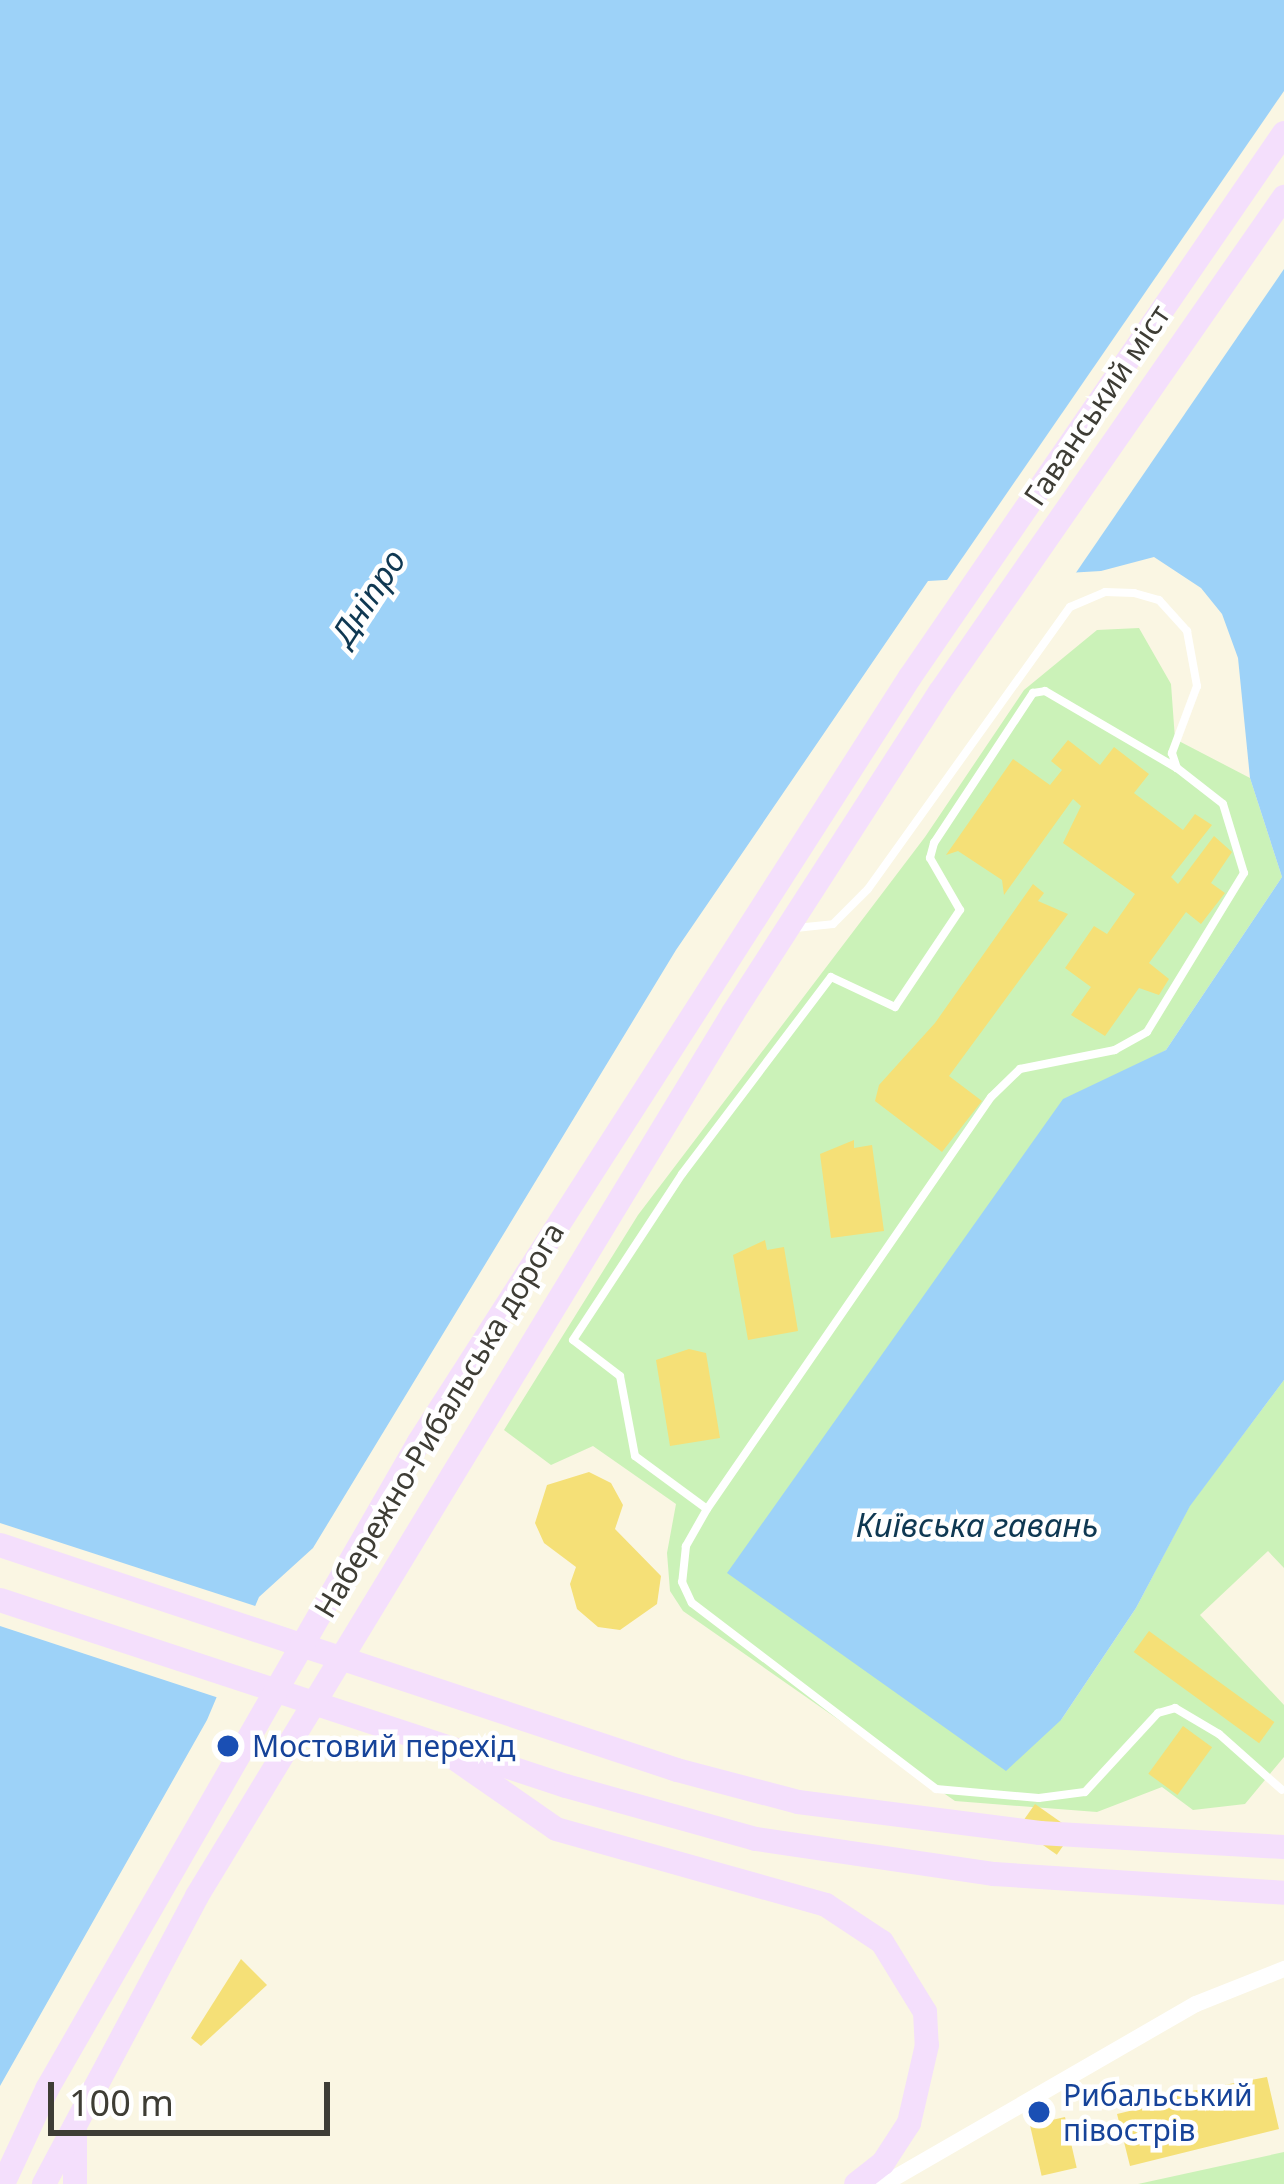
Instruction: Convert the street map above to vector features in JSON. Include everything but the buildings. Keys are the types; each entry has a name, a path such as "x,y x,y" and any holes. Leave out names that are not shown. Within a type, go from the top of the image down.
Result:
{"main road":[{"name":"Гаванський міст","path":"910,677 1284,133"},
{"name":"Гаванський міст","path":"940,692 1284,197"},
{"name":"Набережно-Рибальська дорога","path":"3,2184 47,2089 419,1442 910,677"},
{"name":"Набережно-Рибальська дорога","path":"44,2184 197,1896 452,1468 940,692"},
{"path":"0,1546 677,1770 798,1802 998,1829 1284,1847"},
{"path":"0,1600 660,1815 836,1854 994,1874 1284,1893"},
{"path":"427,1740 556,1829 826,1905 882,1942 925,2012 927,2045 909,2123 883,2163 856,2184"},
{"path":"75,2119 75,2184"}],"street":[{"path":"884,2184 1215,1994 1284,1969"}],"lane":[{"path":"788,927 818,930 848,912 1060,618 1090,596 1114,591 1159,600 1187,631 1197,686 1172,753 1177,768"},
{"path":"707,1509 635,1456 620,1376 573,1340 682,1174 831,977 895,1007 961,910 930,858 934,844 1033,693 1045,691 1177,768 1223,804 1244,874 1147,1032 1115,1050 1020,1069 991,1097 707,1509 683,1559 692,1603 936,1789 1039,1798 1085,1792 1158,1713 1175,1708 1219,1734 1282,1790"}],"green space":[{"path":"1139,628 1171,684 1175,739 1250,778 1282,877 1166,1050 1133,1068 1061,1720 1136,1608 1190,1505 1284,1380 1284,1568 1268,1551 1200,1615 1284,1705 1284,1757 1245,1804 1193,1810 1162,1787 1097,1812 955,1801 683,1611 670,1591 667,1553 676,1504 593,1446 551,1465 504,1430 638,1215 925,837 1024,690 1097,630"},
{"path":"1284,2152 1284,2184 1138,2184"}],"water":[{"path":"0,0 1284,0 1284,1380 1190,1506 1136,1608 1061,1720 1006,1771 727,1573 1063,1099 1166,1050 1282,877 1250,778 1238,658 1222,614 1201,588 1154,557 1101,571 928,581 676,950 313,1548 259,1597 207,1720 0,2086"}],"pier":[{"path":"1284,91 1284,269 1073,577 945,583"},
{"path":"0,1523 261,1608 222,1699 0,1626"}],"place":[{"name":"Мостовий перехід","path":"228,1746"},
{"name":"Рибальський півострів","path":"1039,2112"}],"water label":[{"name":"Дніпро","path":"368,597"},
{"name":"Київська гавань","path":"977,1525"}]}
